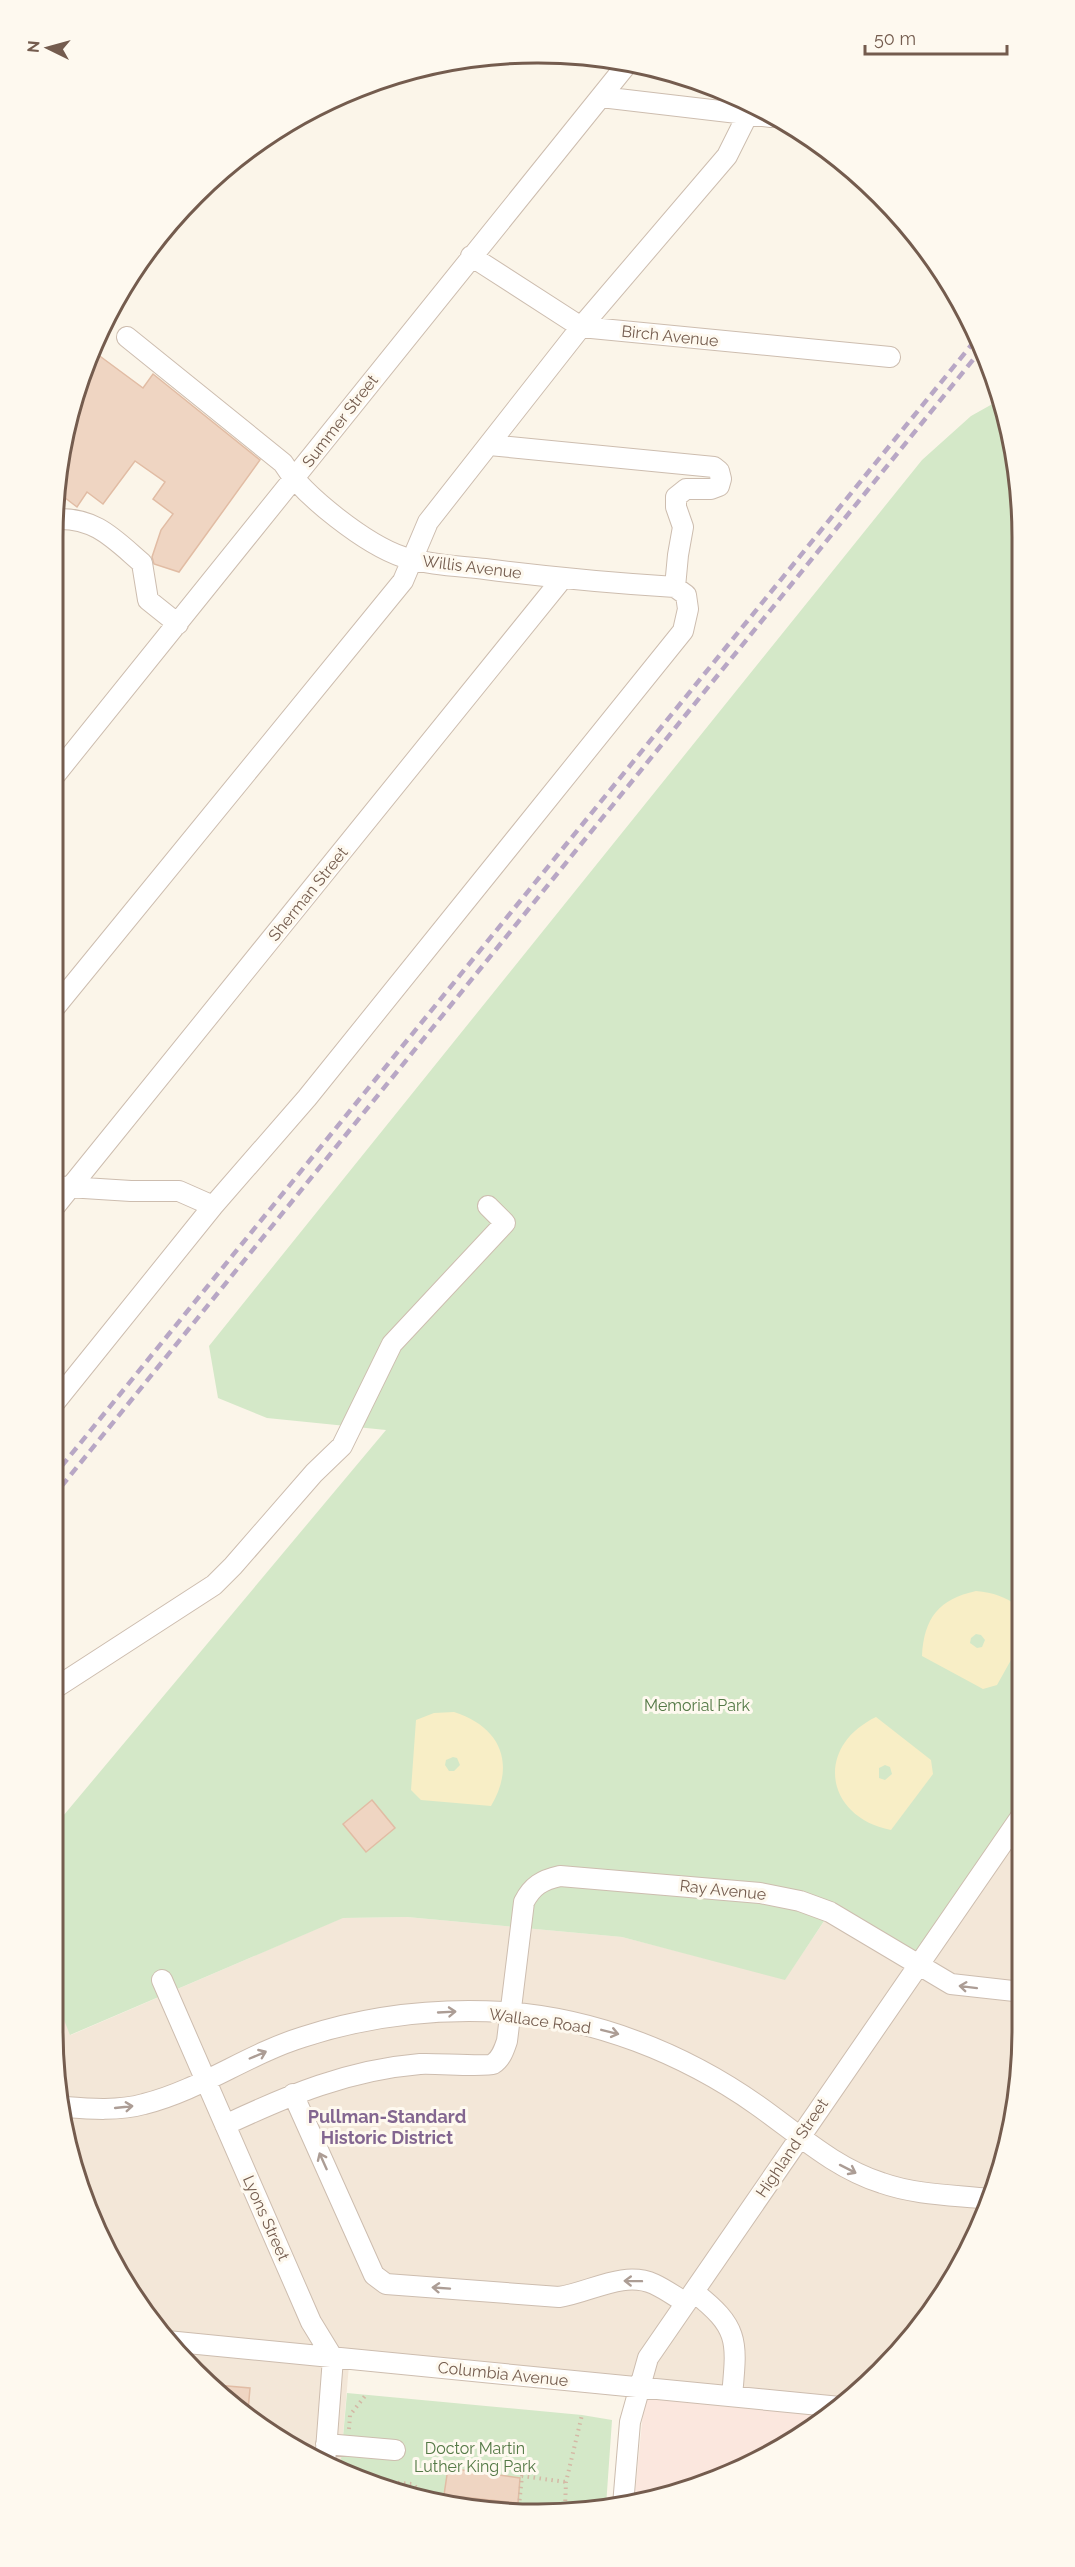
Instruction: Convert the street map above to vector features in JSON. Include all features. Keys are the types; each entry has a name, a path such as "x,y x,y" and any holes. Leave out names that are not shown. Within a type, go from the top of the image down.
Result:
{"street":[{"name":"Summer Street","path":"63,765 622,71"},
{"path":"601,97 752,114"},
{"path":"63,998 403,581 428,522 581,327 727,156 748,114"},
{"name":"Birch Avenue","path":"471,256 581,327 890,357"},
{"name":"Willis Avenue","path":"127,337 283,464 293,480 371,542 387,551 413,560 562,579 675,587"},
{"path":"63,1392 213,1206 314,1088 683,631 688,616 688,602 682,591 675,587 683,527 676,507 676,497 686,489 711,489 719,486 721,479 719,471 714,467 489,445"},
{"path":"64,519 74,518 100,527 142,563 148,600 178,624"},
{"name":"Sherman Street","path":"63,1186 562,579"},
{"path":"63,1187 179,1191 213,1206"},
{"path":"63,1683 214,1585 314,1473 342,1446 392,1344 505,1223 488,1206"},
{"name":"Highland Street","path":"625,2496 630,2422 648,2358 1012,1830"},
{"name":"Ray Avenue","path":"225,2125 293,2094 327,2082 385,2069 445,2062 492,2064 505,2048 524,1902 530,1891 538,1884 560,1876 760,1893 800,1901 830,1912 951,1984 1012,1991"},
{"name":"Lyons Street","path":"162,1980 311,2322 333,2358"},
{"name":"Wallace Road","path":"70,2107 88,2109 141,2105 164,2099 264,2052 303,2037 353,2023 405,2015 458,2012 511,2013 567,2022 618,2034 664,2052 718,2080 832,2160 882,2183 931,2193 981,2198"},
{"path":"293,2094 374,2275 386,2284 559,2297 578,2294 612,2282 638,2280 655,2284 717,2310 730,2332 735,2355 732,2396"},
{"name":"Columbia Avenue","path":"181,2342 732,2396 824,2408"},
{"path":"325,2453 333,2358"},
{"path":"326,2454 395,2450"}],"path":[{"path":"565,2503 566,2482 582,2415"},
{"path":"519,2503 522,2476 566,2482"},
{"path":"398,2483 412,2484 415,2488"}],"shaded area":[{"path":"1012,1840 1012,2030 1011,2061 1003,2122 987,2182 976,2211 948,2267 932,2293 914,2318 873,2365 832,2401 647,2383 656,2359"},
{"path":"407,1917 622,1937 785,1979 827,1917 912,1968 635,2381 176,2336 143,2293 127,2267 99,2211 88,2182 72,2122 67,2091 63,2016 71,2035 342,1918"},
{"path":"189,2350 349,2365 341,2461 300,2440 249,2406"},
{"path":"645,2392 822,2409 775,2440 719,2468 690,2479 635,2494"}],"green space":[{"name":"Memorial Park","path":"993,404 1008,476 1012,538 1012,1830 918,1966 830,1912 785,1980 622,1937 407,1917 343,1918 70,2035 63,2017 63,1816 386,1430 267,1418 218,1398 209,1346 922,460 971,416"},
{"name":"Doctor Martin Luther King Park","path":"347,2393 582,2415 612,2420 607,2499 599,2500 538,2504 476,2500 415,2488 385,2479 341,2461"}],"sand":[{"path":"976,1591 995,1594 1012,1602 1012,1658 997,1685 983,1689 922,1656 923,1643 930,1621 943,1605 952,1599","holes":["976,1634 981,1635 985,1640 982,1647 977,1648 970,1643 971,1638"]},
{"path":"454,1712 483,1727 493,1737 500,1749 503,1762 499,1791 491,1806 421,1800 411,1790 416,1720 434,1713","holes":["457,1758 460,1765 454,1771 449,1771 445,1765 446,1760"]},
{"path":"876,1717 931,1760 933,1774 891,1830 869,1823 852,1811 841,1796 836,1780 836,1763 843,1745 856,1730","holes":["885,1765 890,1767 892,1774 885,1780 879,1778 879,1768"]}],"building":[{"path":"99,356 143,388 153,374 260,460 179,572 154,564 152,557 161,530 173,514 153,499 165,482 135,461 103,504 87,492 77,507 65,498 67,476 79,415"},
{"path":"372,1800 395,1828 366,1852 343,1824"},
{"path":"225,2386 250,2388 248,2406"},
{"path":"448,2468 520,2478 518,2503 444,2495"}],"railway":[{"path":"63,1464 971,345"},
{"path":"63,1484 976,356"}],"district":[{"name":"Pullman-Standard Historic District","path":"387,2126"}]}
